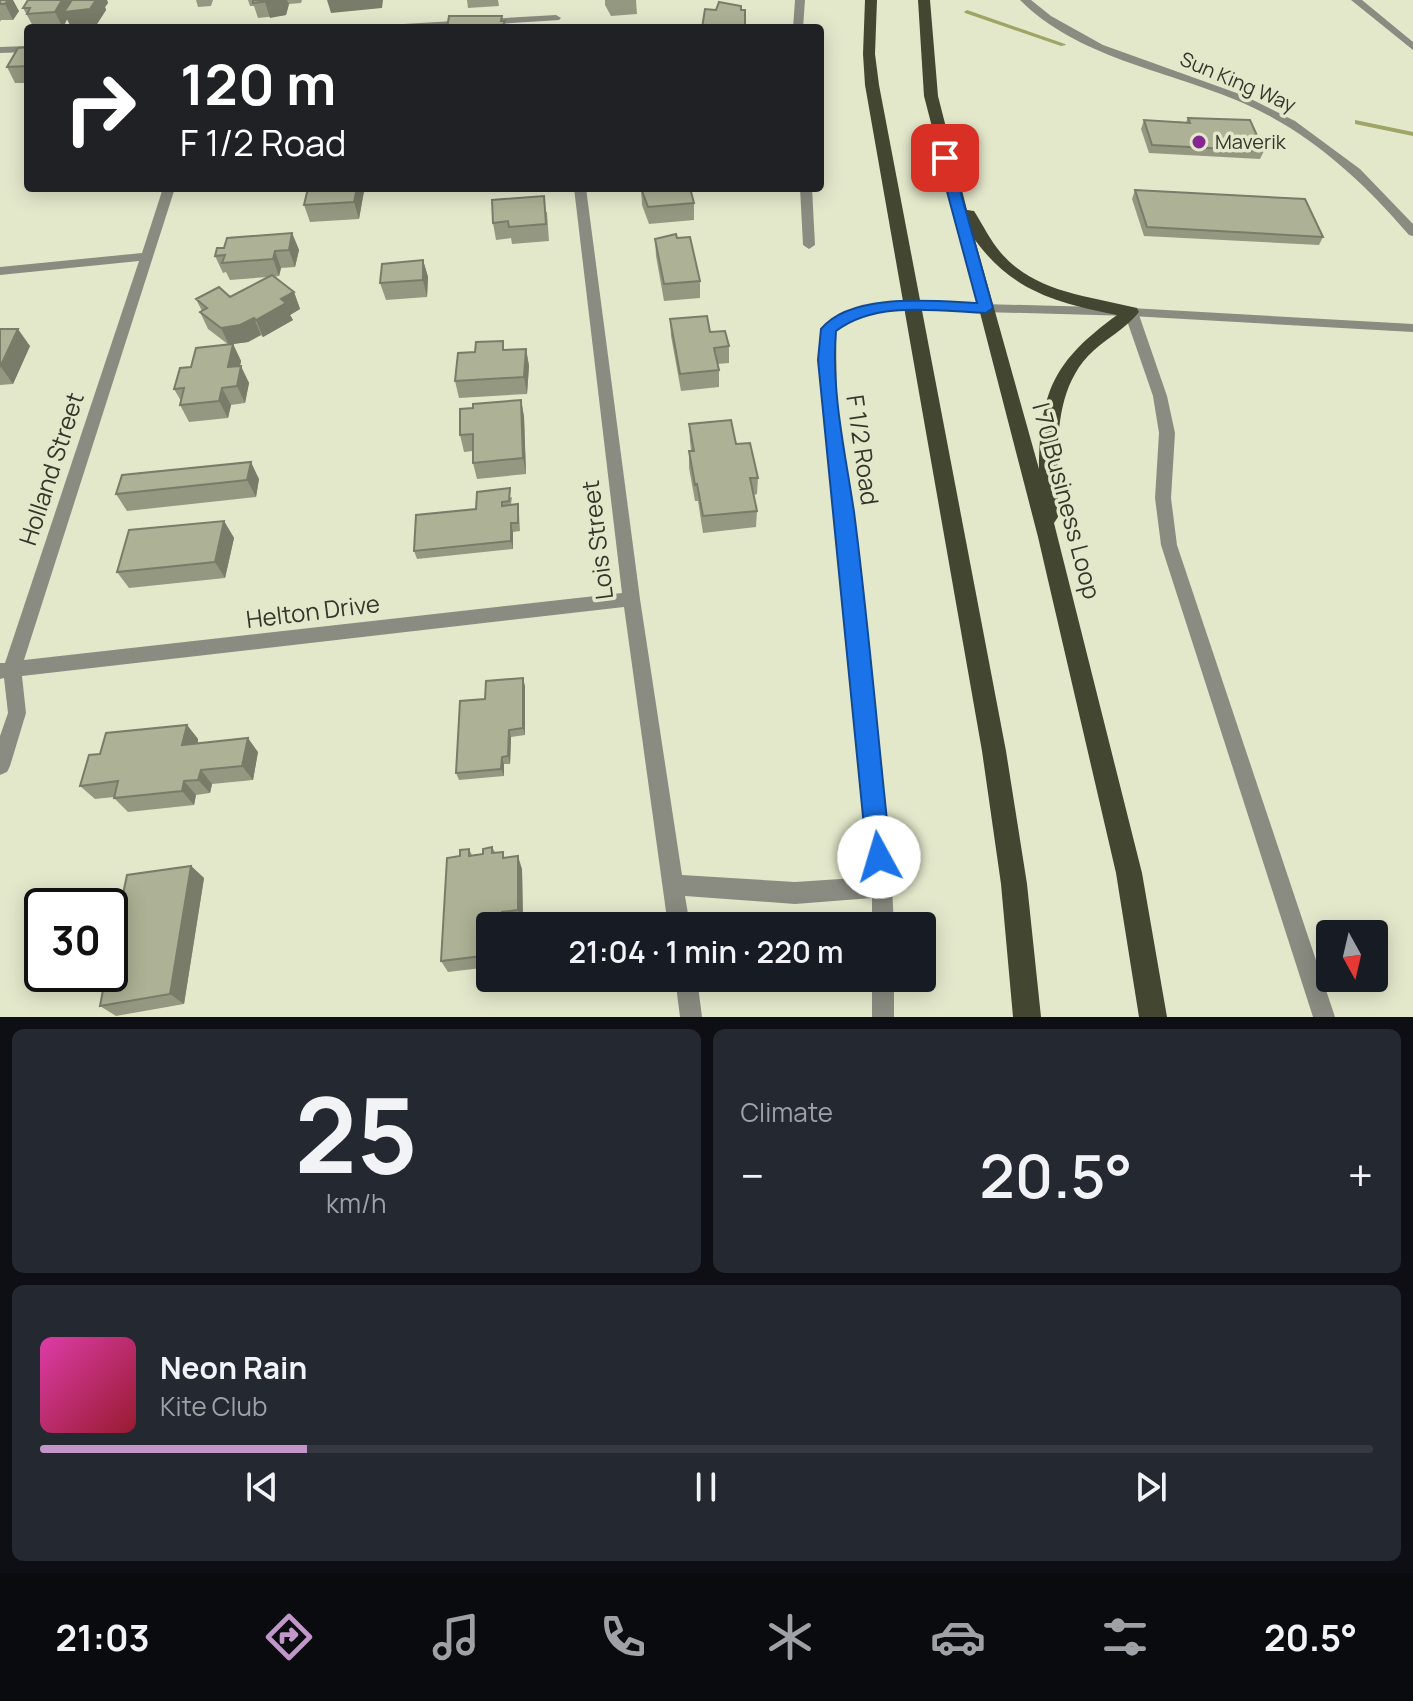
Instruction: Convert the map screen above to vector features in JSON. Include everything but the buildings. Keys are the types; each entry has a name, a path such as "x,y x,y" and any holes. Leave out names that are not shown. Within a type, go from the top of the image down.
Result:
{"main road":[{"path":"871,0 869,54 872,85 911,306 942,446 1011,843 1027,1017"},
{"name":"I 70 Business Loop","path":"924,0 931,96 1048,537 1129,873 1153,1017"},
{"path":"945,158 977,232 1003,267 1037,288 1092,305 1131,312"},
{"path":"1048,537 1053,406 1060,384 1087,347 1131,312"}],"street":[{"path":"798,24 800,0"},
{"name":"Sun King Way","path":"1025,0 1048,19 1083,38 1238,97 1299,128 1363,176 1413,232"},
{"path":"1356,0 1413,47"},
{"path":"462,24 556,19"},
{"path":"0,50 24,49"},
{"name":"Holland Street","path":"0,766 17,713 6,671 168,192"},
{"name":"Lois Street","path":"580,192 631,599 677,912"},
{"path":"806,192 809,245"},
{"path":"0,271 148,256"},
{"name":"F 1/2 Road","path":"883,912 826,360 829,329 845,316 874,309 911,306 1131,312 1413,328"},
{"path":"1131,312 1160,396 1167,433 1163,498 1169,545 1324,1017"},
{"name":"Helton Drive","path":"6,671 631,599"},
{"path":"674,885 795,893 882,887"},
{"path":"688,992 691,1017"},
{"path":"883,992 883,1017"}],"waterway":[{"path":"967,12 1063,45"},
{"path":"1358,122 1413,134"}],"place":[{"name":"Maverik","path":"1199,142"}],"route":[{"path":"879,857 845,513 828,404 826,360 829,329 845,316 874,309 911,306 986,308 945,158"}]}
